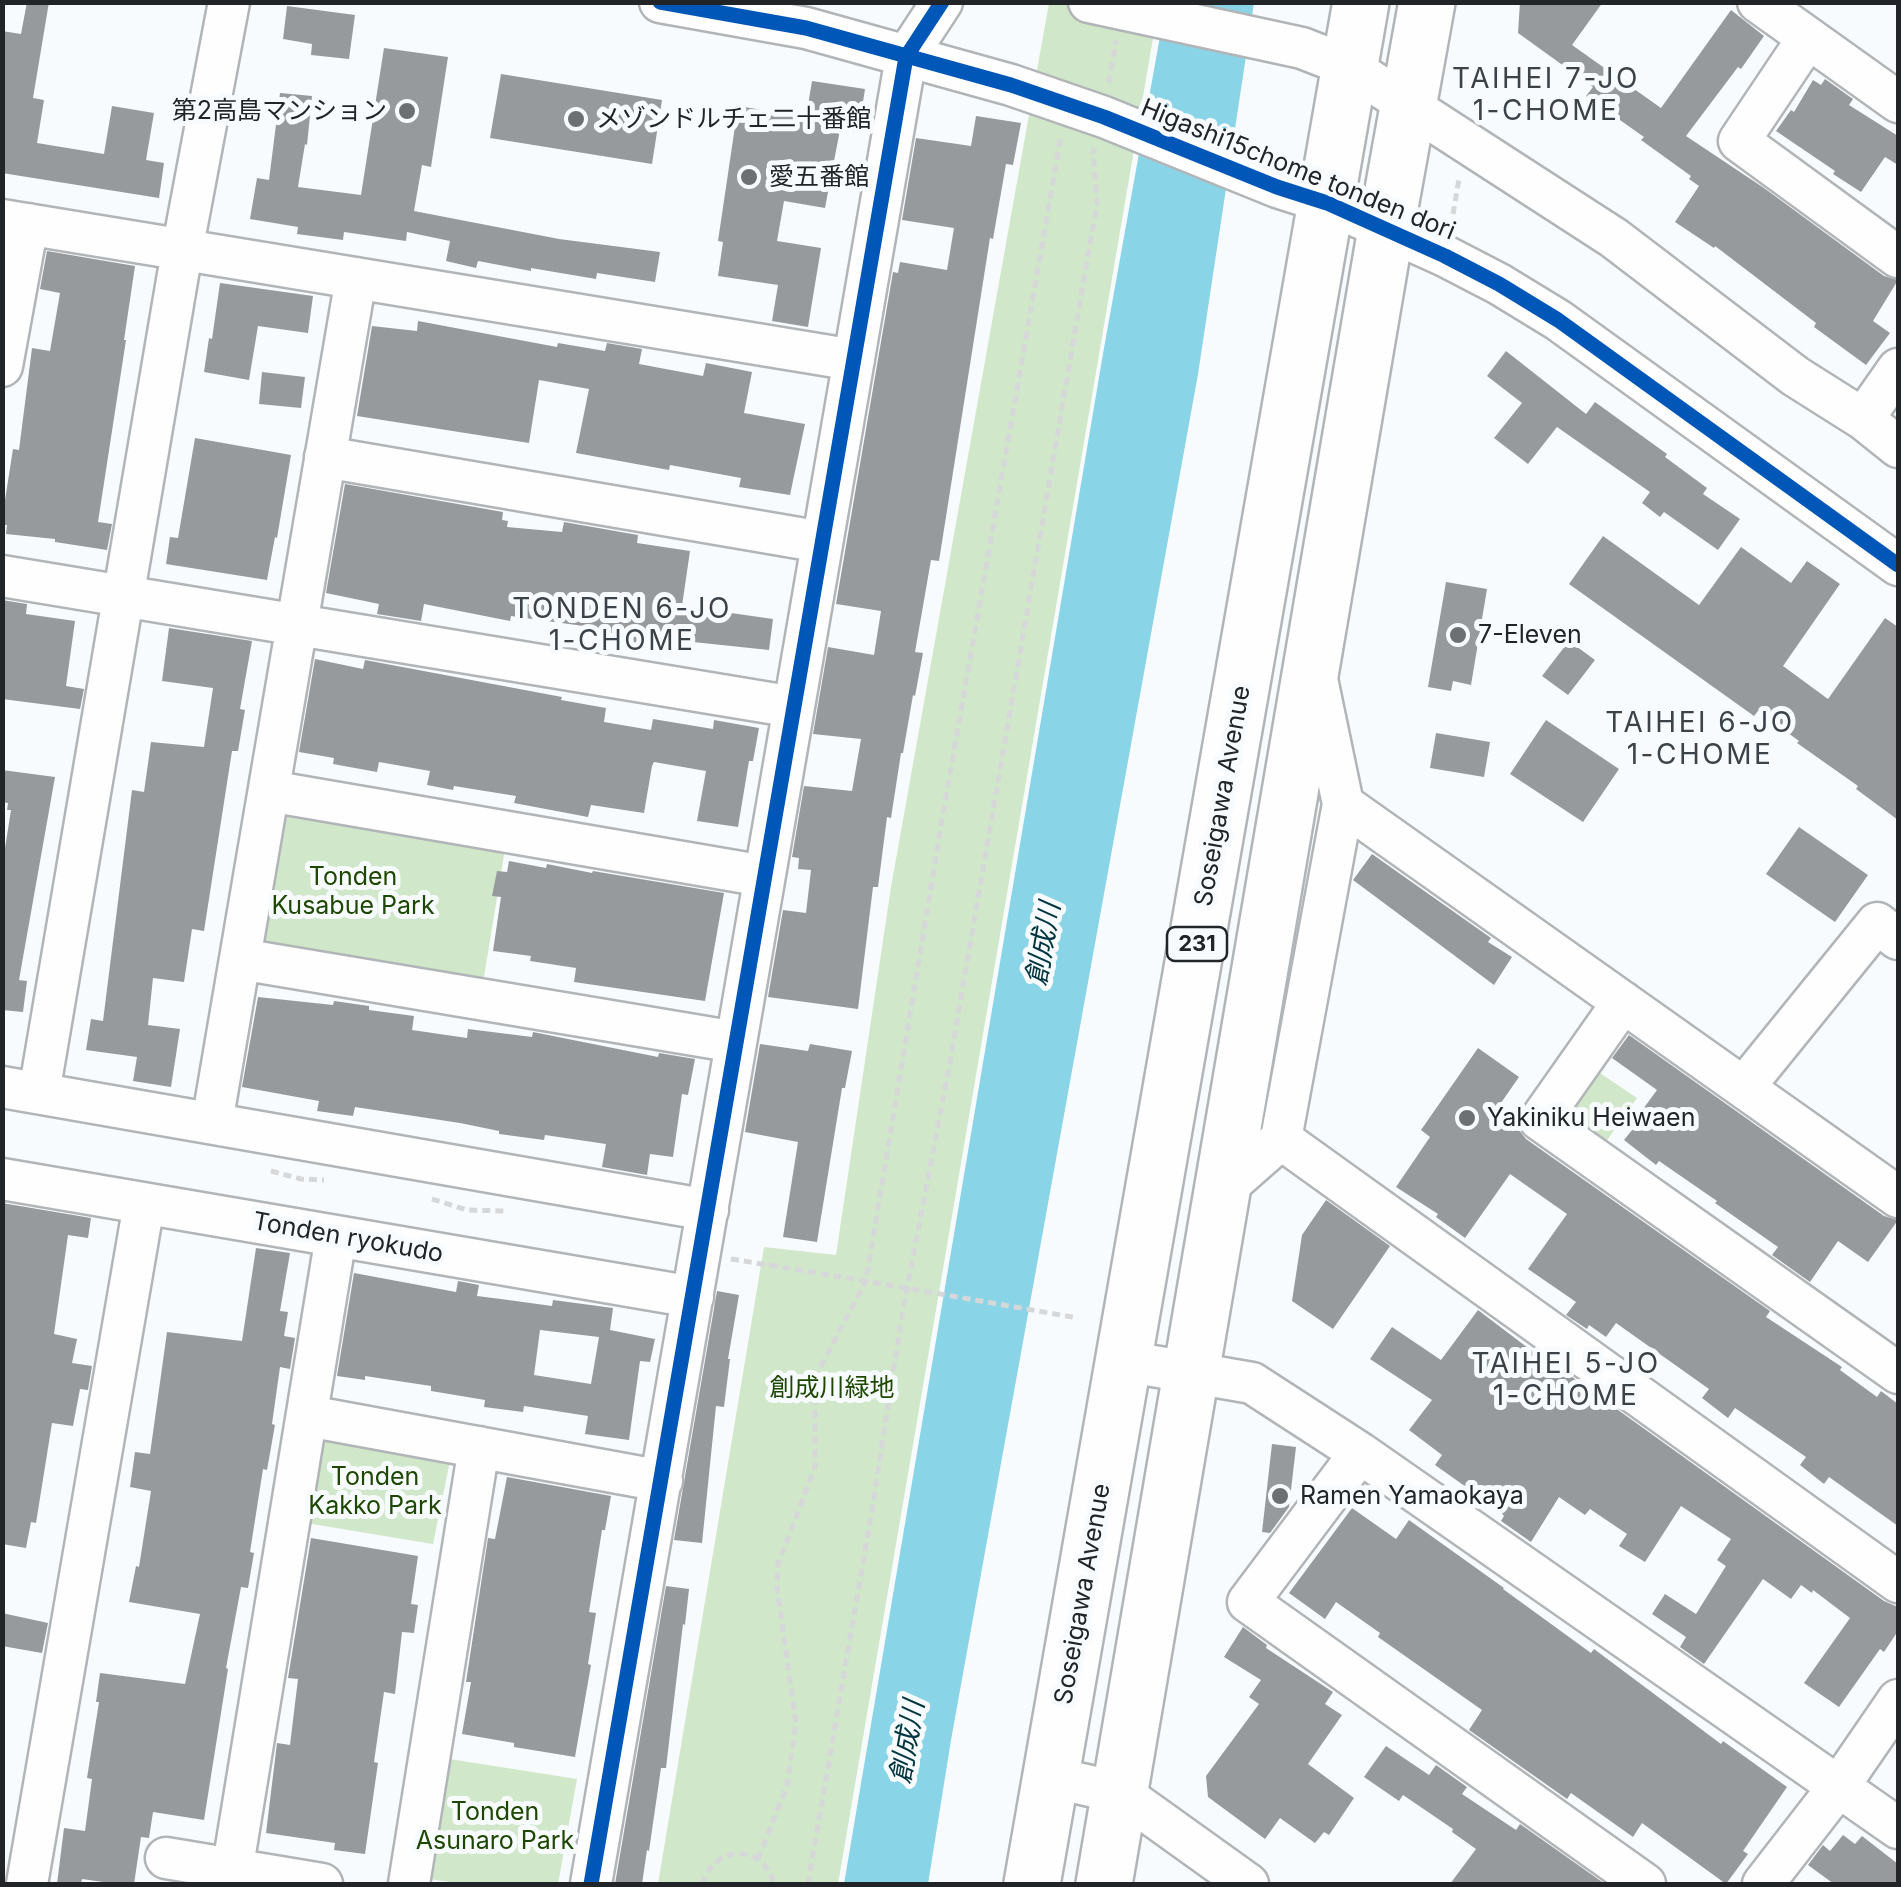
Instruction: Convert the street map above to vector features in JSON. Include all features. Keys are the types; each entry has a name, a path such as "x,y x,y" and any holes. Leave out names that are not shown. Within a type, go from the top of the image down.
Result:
{"highway":[{"name":"Soseigawa Avenue","path":"1032,1884 1360,2"},
{"name":"231","path":"1104,1884 1427,2"}],"street":[{"path":"229,2 182,250 124,596 21,1090 708,1210"},
{"name":"Higashi15chome tonden dori","path":"660,2 806,28 1011,84 1107,116 1277,188 1326,203 1446,256 1558,320 1898,565"},
{"path":"592,1884 906,56 942,2"},
{"path":"1090,2 1123,24 1272,42 1302,48 1348,66 1614,238 1794,376 1863,419 1898,447"},
{"path":"1758,2 1898,102"},
{"path":"1808,38 1739,142 1898,257"},
{"path":"2,366 15,222 854,360"},
{"path":"212,1123 356,278"},
{"path":"1863,419 1898,369"},
{"path":"325,457 822,542"},
{"path":"2,576 794,707"},
{"path":"1223,1190 1282,1140 1343,804 1313,660"},
{"path":"269,791 764,876"},
{"path":"1343,804 1898,1197"},
{"path":"1744,1087 1876,923 1898,939"},
{"path":"240,959 736,1042"},
{"path":"1623,1002 1540,1120 1898,1373"},
{"path":"1282,1140 1898,1582"},
{"name":"Tonden ryokudo","path":"2,1179 693,1298"},
{"path":"27,1884 19,1830 144,1204"},
{"path":"231,1877 336,1236"},
{"path":"1124,1361 1252,1383 1360,1453 1898,1828"},
{"path":"308,1416 662,1481"},
{"path":"409,1884 479,1447"},
{"path":"1360,1453 1248,1602 1645,1884"},
{"path":"1763,1884 1839,1786 1898,1700"},
{"path":"1051,1778 1120,1793 1248,1884"},
{"path":"166,1858 231,1877 322,1884"}],"path":[{"path":"808,1884 1097,203 1094,153 1107,116 1123,24"},
{"path":"758,1859 787,1786 796,1724 777,1588 778,1564 815,1467 815,1397 822,1364 866,1281 1062,131"},
{"path":"1454,214 1461,171"},
{"path":"718,1257 1078,1318"},
{"path":"702,1884 714,1862 724,1856 748,1854 768,1868 774,1884"}],"green space":[{"name":"創成川緑地","path":"1049,3 1159,3 838,1884 658,1884 764,1247 836,1255 891,887"},
{"name":"Tonden Kusabue Park","path":"290,811 505,849 483,983 267,945 259,932 279,819"},
{"path":"1588,1065 1637,1098 1600,1150 1551,1117"},
{"name":"Tonden Kakko Park","path":"315,1439 450,1461 433,1544 300,1522"},
{"name":"Tonden Asunaro Park","path":"443,1758 577,1779 558,1884 464,1884 422,1878"}],"water":[{"name":"創成川","path":"1166,3 1254,3 1198,374 928,1884 844,1884 1104,348"}],"building":[{"path":"27,2 49,2 33,98 44,100 37,143 104,154 112,106 154,113 146,160 164,163 159,198 2,173 2,31 21,34"},
{"path":"1520,2 1603,2 1572,45 1661,108 1731,10 1764,36 1686,136 1884,276 1898,280 1873,321 1890,333 1866,365 1715,246 1675,222 1699,186 1641,140 1644,137 1586,96 1593,87 1518,33"},
{"path":"287,6 355,15 349,59 311,55 312,44 283,39"},
{"path":"384,48 448,57 431,167 422,165 414,211 559,239 660,252 655,282 597,273 596,279 478,261 476,268 446,261 450,241 407,232 406,241 344,232 343,240 297,234 298,227 250,219 257,178 269,180 280,93 312,96 298,187 361,195"},
{"name":"メゾンドルチェ二十番館","path":"501,74 662,100 652,164 490,138"},
{"path":"1825,79 1853,99 1849,105 1898,136 1898,165 1885,157 1861,192 1776,131 1791,110 1794,112 1813,80 1821,85"},
{"path":"812,81 865,89 858,133 840,130 825,208 784,201 777,241 821,248 808,327 772,321 778,285 718,276 723,242 718,241 738,106 806,117"},
{"path":"976,116 1021,123 1013,165 1006,164 993,239 990,238 939,561 931,560 915,652 923,653 891,818 887,817 878,887 873,887 858,1009 768,997 783,910 806,913 811,870 798,869 799,858 792,857 804,786 852,791 861,739 813,734 828,647 874,655 881,611 836,604 893,272 898,273 900,262 947,270 954,228 902,220 916,138 971,146"},
{"path":"47,251 135,266 98,522 112,524 107,550 6,534 7,525 2,525 2,500 13,449 19,450 32,348 50,351 60,293 40,289"},
{"path":"220,283 313,296 308,333 258,326 249,380 204,372"},
{"path":"418,321 557,347 558,343 605,351 607,343 642,349 639,364 703,376 706,363 752,372 744,413 805,424 790,495 739,487 741,478 576,453 589,389 539,380 529,443 357,416 372,326 417,331"},
{"path":"1506,351 1586,414 1595,402 1707,488 1703,494 1740,519 1718,550 1664,512 1660,517 1642,503 1650,492 1557,427 1528,464 1494,438 1522,403 1487,376"},
{"path":"262,372 305,377 301,408 259,404"},
{"path":"195,438 291,455 267,580 166,564 170,537 178,538"},
{"path":"345,484 503,512 502,520 508,521 507,527 562,532 564,522 638,535 637,543 690,551 682,606 773,619 769,650 693,642 692,648 604,640 605,629 511,616 510,621 424,604 421,621 377,614 379,604 326,593"},
{"path":"1603,536 1699,605 1741,547 1791,583 1807,561 1840,584 1783,666 1828,699 1885,618 1898,627 1898,820 1758,711 1754,716 1569,584"},
{"name":"7-Eleven","path":"1446,582 1487,589 1471,685 1453,681 1451,691 1428,687"},
{"path":"2,600 27,604 26,614 75,621 66,686 84,689 80,709 2,699"},
{"path":"169,628 252,641 240,709 245,710 238,751 232,751 204,931 192,929 184,982 153,978 148,1025 180,1029 171,1087 133,1081 137,1057 86,1050 91,1019 103,1021 132,790 144,792 151,742 204,747 213,688 162,681"},
{"path":"1569,641 1595,660 1568,695 1542,676"},
{"path":"315,659 363,669 365,660 562,697 561,700 606,708 604,722 651,730 653,719 713,729 714,720 759,728 738,827 697,821 706,771 654,762 644,813 591,805 588,817 514,803 516,796 427,785 430,771 379,762 377,772 333,764 334,758 299,752"},
{"path":"1546,720 1619,769 1583,822 1510,774"},
{"path":"1436,733 1490,742 1484,777 1430,768"},
{"path":"2,770 55,777 19,980 27,981 23,1012 2,1010 2,867 11,810 7,810 8,803 2,802"},
{"path":"1799,827 1868,875 1835,922 1766,874"},
{"path":"1372,854 1512,957 1494,985 1353,880"},
{"path":"509,861 724,893 705,1001 574,982 576,968 493,951 501,897 492,896 497,871 507,872"},
{"path":"258,997 369,1006 369,1010 414,1016 412,1030 467,1038 468,1029 532,1037 533,1032 658,1057 659,1053 695,1059 688,1095 682,1094 673,1157 650,1154 647,1175 602,1167 606,1144 545,1135 544,1140 499,1134 460,1123 355,1107 353,1116 317,1111 319,1101 242,1087"},
{"path":"1629,1035 1884,1216 1898,1220 1868,1262 1838,1241 1810,1282 1772,1255 1778,1247 1624,1140 1647,1111 1643,1109 1657,1090 1612,1058"},
{"path":"760,1044 808,1051 810,1044 852,1051 842,1088 817,1242 783,1237 798,1142 745,1132"},
{"path":"1478,1048 1519,1077 1494,1113 1770,1311 1766,1317 1842,1367 1840,1370 1877,1397 1881,1391 1898,1404 1898,1526 1829,1477 1824,1484 1800,1465 1806,1457 1735,1408 1728,1418 1702,1398 1709,1389 1616,1323 1606,1337 1566,1315 1576,1302 1528,1269 1567,1214 1510,1174 1465,1238 1436,1217 1438,1214 1396,1187 1430,1137 1421,1130"},
{"path":"1326,1200 1390,1246 1333,1329 1292,1301 1302,1235"},
{"path":"2,1203 91,1218 88,1238 68,1235 54,1334 77,1339 72,1363 92,1366 88,1390 80,1389 73,1426 52,1423 36,1523 31,1522 26,1548 2,1544"},
{"path":"256,1248 290,1253 280,1311 288,1312 284,1336 295,1338 290,1369 280,1367 272,1424 275,1425 267,1470 263,1469 250,1552 254,1553 248,1588 241,1587 204,1820 153,1812 149,1838 141,1837 134,1884 82,1879 81,1884 57,1884 64,1828 85,1831 92,1779 87,1778 100,1673 185,1684 200,1614 129,1602 136,1566 139,1567 151,1491 130,1487 135,1452 150,1454 167,1332 242,1341"},
{"path":"354,1273 456,1292 458,1281 479,1285 477,1296 552,1306 553,1300 613,1308 610,1330 655,1339 650,1362 640,1361 629,1440 585,1434 588,1416 524,1406 523,1412 484,1407 485,1400 431,1391 431,1386 337,1376","holes":["540,1330 599,1337 591,1384 534,1375"]},
{"path":"717,1291 739,1295 724,1407 716,1406 702,1543 674,1540"},
{"path":"1478,1310 1553,1367 1554,1364 1884,1601 1898,1607 1898,1631 1884,1652 1880,1649 1839,1707 1804,1683 1850,1618 1813,1590 1812,1593 1801,1585 1791,1599 1763,1579 1704,1664 1680,1647 1686,1637 1652,1614 1665,1594 1696,1614 1726,1566 1717,1560 1731,1539 1681,1506 1645,1562 1619,1546 1627,1534 1590,1509 1585,1515 1559,1497 1531,1542 1501,1521 1504,1516 1500,1511 1435,1465 1442,1455 1409,1430 1432,1400 1370,1359 1392,1327 1441,1360"},
{"path":"1272,1444 1296,1447 1289,1507 1270,1533 1262,1532"},
{"path":"507,1477 611,1496 589,1612 596,1613 588,1664 591,1665 575,1757 462,1734 488,1538 495,1539"},
{"path":"1352,1508 1396,1539 1409,1520 1591,1653 1594,1649 1721,1744 1723,1741 1787,1787 1743,1851 1748,1854 1726,1884 1642,1823 1633,1837 1571,1793 1567,1799 1469,1730 1482,1710 1378,1637 1380,1633 1336,1602 1325,1619 1289,1593"},
{"path":"311,1538 418,1556 411,1604 418,1605 414,1633 402,1632 395,1694 384,1692 365,1854 334,1850 335,1843 266,1833 277,1743 290,1745 298,1679 288,1678"},
{"path":"666,1586 689,1589 666,1768 661,1768 642,1884 615,1884"},
{"path":"2,1613 48,1623 42,1653 2,1646"},
{"path":"1243,1627 1266,1648 1333,1692 1325,1704 1342,1715 1308,1764 1354,1798 1329,1835 1324,1832 1315,1843 1280,1818 1265,1839 1208,1797 1206,1776 1259,1704 1249,1697 1261,1680 1224,1657"},
{"path":"1386,1746 1429,1775 1436,1765 1467,1787 1462,1794 1516,1830 1520,1824 1605,1884 1450,1884 1476,1849 1403,1795 1399,1801 1364,1777"},
{"path":"1843,1835 1855,1844 1862,1836 1898,1864 1898,1884 1834,1884 1808,1865 1823,1845 1830,1851"}],"cycle path":[{"path":"660,2 806,28 1011,85 1327,203 1445,256 1558,320 1898,565"},
{"path":"591,1884 906,57 942,2"}],"place":[{"name":"第2高島マンション","path":"407,111"},
{"name":"メゾンドルチェ二十番館","path":"576,119"},
{"name":"愛五番館","path":"749,177"},
{"name":"7-Eleven","path":"1458,635"},
{"name":"Yakiniku Heiwaen","path":"1467,1118"},
{"name":"Ramen Yamaokaya","path":"1280,1496"}],"district":[{"name":"TAIHEI 7-JO 1-CHOME","path":"1546,96"},
{"name":"TONDEN 6-JO 1-CHOME","path":"622,626"},
{"name":"TAIHEI 6-JO 1-CHOME","path":"1700,740"},
{"name":"TAIHEI 5-JO 1-CHOME","path":"1566,1381"}]}
